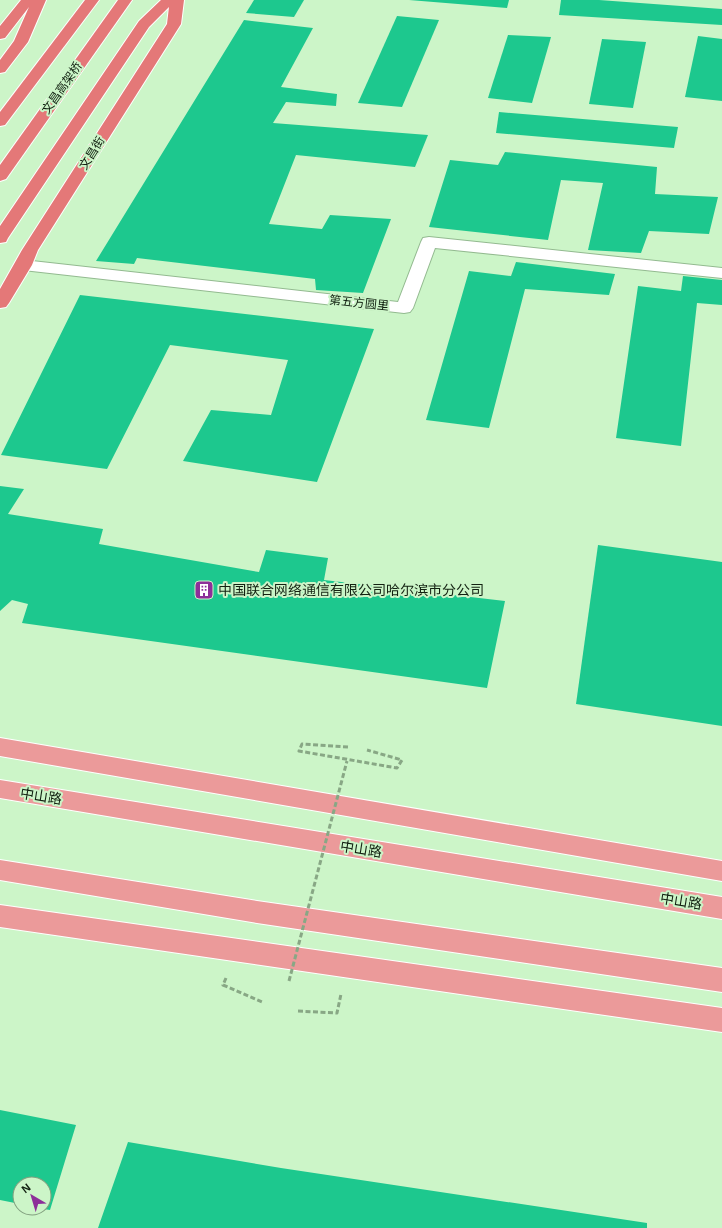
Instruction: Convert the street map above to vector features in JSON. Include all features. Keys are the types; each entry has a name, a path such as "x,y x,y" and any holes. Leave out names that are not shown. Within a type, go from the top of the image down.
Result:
{"highway":[{"path":"0,35 28,0"},
{"path":"0,70 21,42 39,0"},
{"name":"文昌高架桥","path":"0,122 92,0"},
{"name":"文昌高架桥","path":"0,176 125,0"},
{"path":"0,238 144,24 169,0"},
{"name":"文昌街","path":"0,304 30,250 174,24 177,0"}],"main road":[{"path":"0,748 722,871"},
{"name":"中山路","path":"0,789 722,908"},
{"path":"0,870 257,912 722,980"},
{"path":"0,916 722,1020"}],"street":[{"name":"第五方圆里","path":"23,265 404,308 429,242 722,273"}],"path":[{"path":"348,747 302,744 299,751 397,768 402,760 367,750"},
{"path":"289,981 347,760"},
{"path":"228,973 223,985 262,1002"},
{"path":"282,980 297,983"},
{"path":"298,1011 337,1012 341,993 334,992"}],"building":[{"path":"254,0 304,0 294,17 246,13"},
{"path":"409,0 509,0 507,8"},
{"path":"561,0 599,0 722,9 722,25 559,15"},
{"path":"397,16 439,20 402,107 358,103"},
{"path":"244,20 313,28 281,87 337,94 336,106 286,102 273,123 428,135 415,167 296,155 269,224 322,229 330,215 391,219 363,293 316,290 315,279 137,258 134,264 96,261"},
{"path":"508,35 551,37 532,103 488,98"},
{"path":"698,36 722,39 722,101 685,97"},
{"path":"602,39 646,42 633,108 589,104"},
{"path":"499,112 678,127 674,148 496,133"},
{"path":"505,152 657,167 655,194 718,197 709,234 649,231 641,253 588,250 603,183 561,180 548,240 429,227 450,160 498,165"},
{"path":"516,262 615,274 609,295 525,289 489,428 426,420 469,271 511,276"},
{"path":"683,276 722,280 722,305 697,303 681,446 616,438 638,286 681,291"},
{"path":"80,295 374,329 317,482 183,461 211,410 271,415 288,360 170,345 107,469 1,455"},
{"name":"中国联合网络通信有限公司哈尔滨市分公司","path":"0,486 24,489 8,514 103,529 99,544 259,572 266,550 328,558 324,580 505,601 487,688 22,623 28,604 12,600 0,611"},
{"path":"598,545 722,562 722,726 576,704"},
{"path":"0,1110 76,1125 52,1203 52,1176 12,1176 12,1202 0,1200"},
{"path":"128,1142 281,1168 647,1223 647,1228 98,1228"}],"place":[{"name":"中国联合网络通信有限公司哈尔滨市分公司","path":"204,590"}]}
